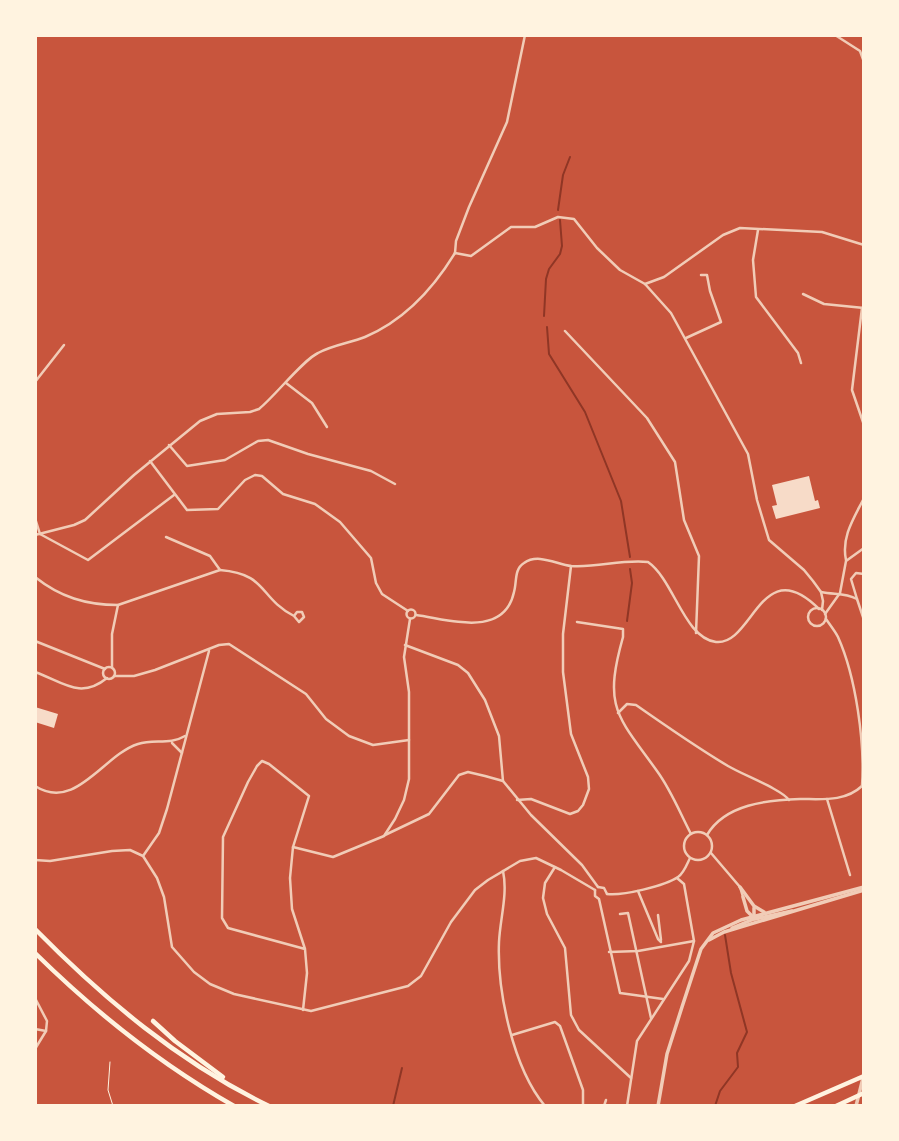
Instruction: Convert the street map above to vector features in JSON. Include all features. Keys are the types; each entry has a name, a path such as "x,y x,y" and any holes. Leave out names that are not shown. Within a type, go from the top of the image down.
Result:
{"highway":[{"path":"35,929 63,958 149,1032 270,1106"},
{"path":"35,953 139,1044 206,1091 234,1106"},
{"path":"153,1021 175,1041 250,1096"},
{"path":"795,1106 864,1075"},
{"path":"836,1106 864,1093"}],"street":[{"path":"37,535 85,520 169,445 209,416 259,409 316,354 367,336 399,318 417,303 440,278 456,253 456,241 469,207 508,122 525,35"},
{"path":"835,35 860,51 864,62"},
{"path":"456,253 471,256 511,227 536,227 558,217 574,219 620,271 645,284 671,313 748,454 757,500 769,540 804,570 821,592 820,609"},
{"path":"645,284 664,277 723,235 740,228 822,232 864,245"},
{"path":"758,230 753,260 756,297 798,353 801,363"},
{"path":"685,339 721,322 707,275 701,275"},
{"path":"803,294 824,304 863,308 852,390 864,425"},
{"path":"565,331 648,418 675,462 684,520 699,556 696,633"},
{"path":"35,382 64,345"},
{"path":"286,383 312,403 327,427"},
{"path":"169,445 187,466 225,460 258,441 268,440 371,471 394,484"},
{"path":"150,461 187,510 216,510 245,480 259,475 278,491 315,504 340,522 371,558 380,591 408,611 413,610 416,615"},
{"path":"37,535 88,560 174,495"},
{"path":"821,625 825,614 840,593 849,525 864,498"},
{"path":"35,518 37,535"},
{"path":"166,537 206,554 220,570"},
{"path":"846,561 864,548"},
{"path":"410,619 416,615 479,624 491,622 512,601 516,575 523,564 536,558 571,566 648,562 663,577 696,633 716,642 730,639 775,593 791,589 813,602 825,614"},
{"path":"517,800 531,799 570,814 578,811 587,797 588,778 571,734 563,672 563,634 571,566"},
{"path":"35,577 53,590 76,601 118,605 220,570 240,573 252,578 275,605 294,616"},
{"path":"864,574 856,573 851,579 864,620"},
{"path":"821,592 840,593 857,599"},
{"path":"806,597 810,623 832,628"},
{"path":"813,602 822,599"},
{"path":"114,676 112,634 118,605"},
{"path":"810,612 820,609"},
{"path":"384,836 408,790 409,692 404,657 410,619 407,616 408,611"},
{"path":"707,835 715,824 733,810 767,802 827,800 856,793 863,786 862,739 852,687 838,635 825,619"},
{"path":"577,622 623,629 612,688 618,713 636,745 664,781 691,834"},
{"path":"35,640 104,669 112,667"},
{"path":"35,672 79,690 96,686 114,676 134,676 155,670 224,644 234,646 306,694 330,723 363,743 380,745 409,740"},
{"path":"405,645 458,665 468,673 485,700 499,736 503,781 517,800 582,865 596,889 595,896 599,899 620,993 664,999"},
{"path":"143,856 159,833 209,649"},
{"path":"104,669 103,674 107,678"},
{"path":"618,713 627,704 636,705 729,767 762,785 783,792 789,800"},
{"path":"35,786 51,793 68,792 83,784 118,754 136,744 171,742 186,735"},
{"path":"171,742 182,753"},
{"path":"303,1010 307,972 305,949 289,895 293,847 309,796 262,761 248,782 223,837 222,918 228,928 305,949"},
{"path":"293,847 333,858 429,814 458,775 468,772 503,781"},
{"path":"827,800 849,875"},
{"path":"711,853 701,860 690,858 684,845 691,834 699,832 707,835 712,843 711,853 754,906 763,912 777,911"},
{"path":"35,860 50,861 112,850 130,850 143,856 164,897 172,947 194,972 210,984 234,994 311,1011 415,982 475,890 520,861 536,858 596,889 604,888 607,894"},
{"path":"607,894 638,891 677,878 690,858"},
{"path":"555,867 545,883 542,898 547,914 565,948 570,1015 579,1030 631,1078"},
{"path":"503,871 505,883 499,958 504,1014 538,1097 545,1106"},
{"path":"627,1106 637,1041 689,961 694,941 684,884 677,878"},
{"path":"740,887 746,909 753,917 760,919 789,910 794,912"},
{"path":"658,1106 667,1054 701,950 713,933 741,920 864,889"},
{"path":"724,932 864,889"},
{"path":"638,891 662,944"},
{"path":"599,899 607,894"},
{"path":"753,917 754,906"},
{"path":"741,920 746,909"},
{"path":"620,914 628,912 649,998 651,1018"},
{"path":"658,915 662,944"},
{"path":"707,940 753,917"},
{"path":"651,923 659,922"},
{"path":"609,952 638,951 662,944 694,941"},
{"path":"35,998 47,1021 46,1031 35,1049"},
{"path":"512,1035 555,1022 560,1026 583,1090 583,1106"},
{"path":"35,1029 46,1031"},
{"path":"856,1106 864,1075"},
{"path":"604,1106 606,1100"}],"path":[{"path":"110,1062 108,1090 113,1106"}],"building":[{"path":"809,476 815,501 818,500 820,508 776,519 772,506 777,505 772,485"},
{"path":"35,707 58,714 54,728 35,722"}],"waterway":[{"path":"558,210 563,175 570,157"},
{"path":"544,316 546,279 562,246 560,220"},
{"path":"547,327 549,354 585,412 621,501 630,557"},
{"path":"627,621 632,583 630,569"},
{"path":"715,1106 720,1091 738,1067 737,1053 747,1032 731,973 725,935"},
{"path":"393,1106 402,1068"}]}
